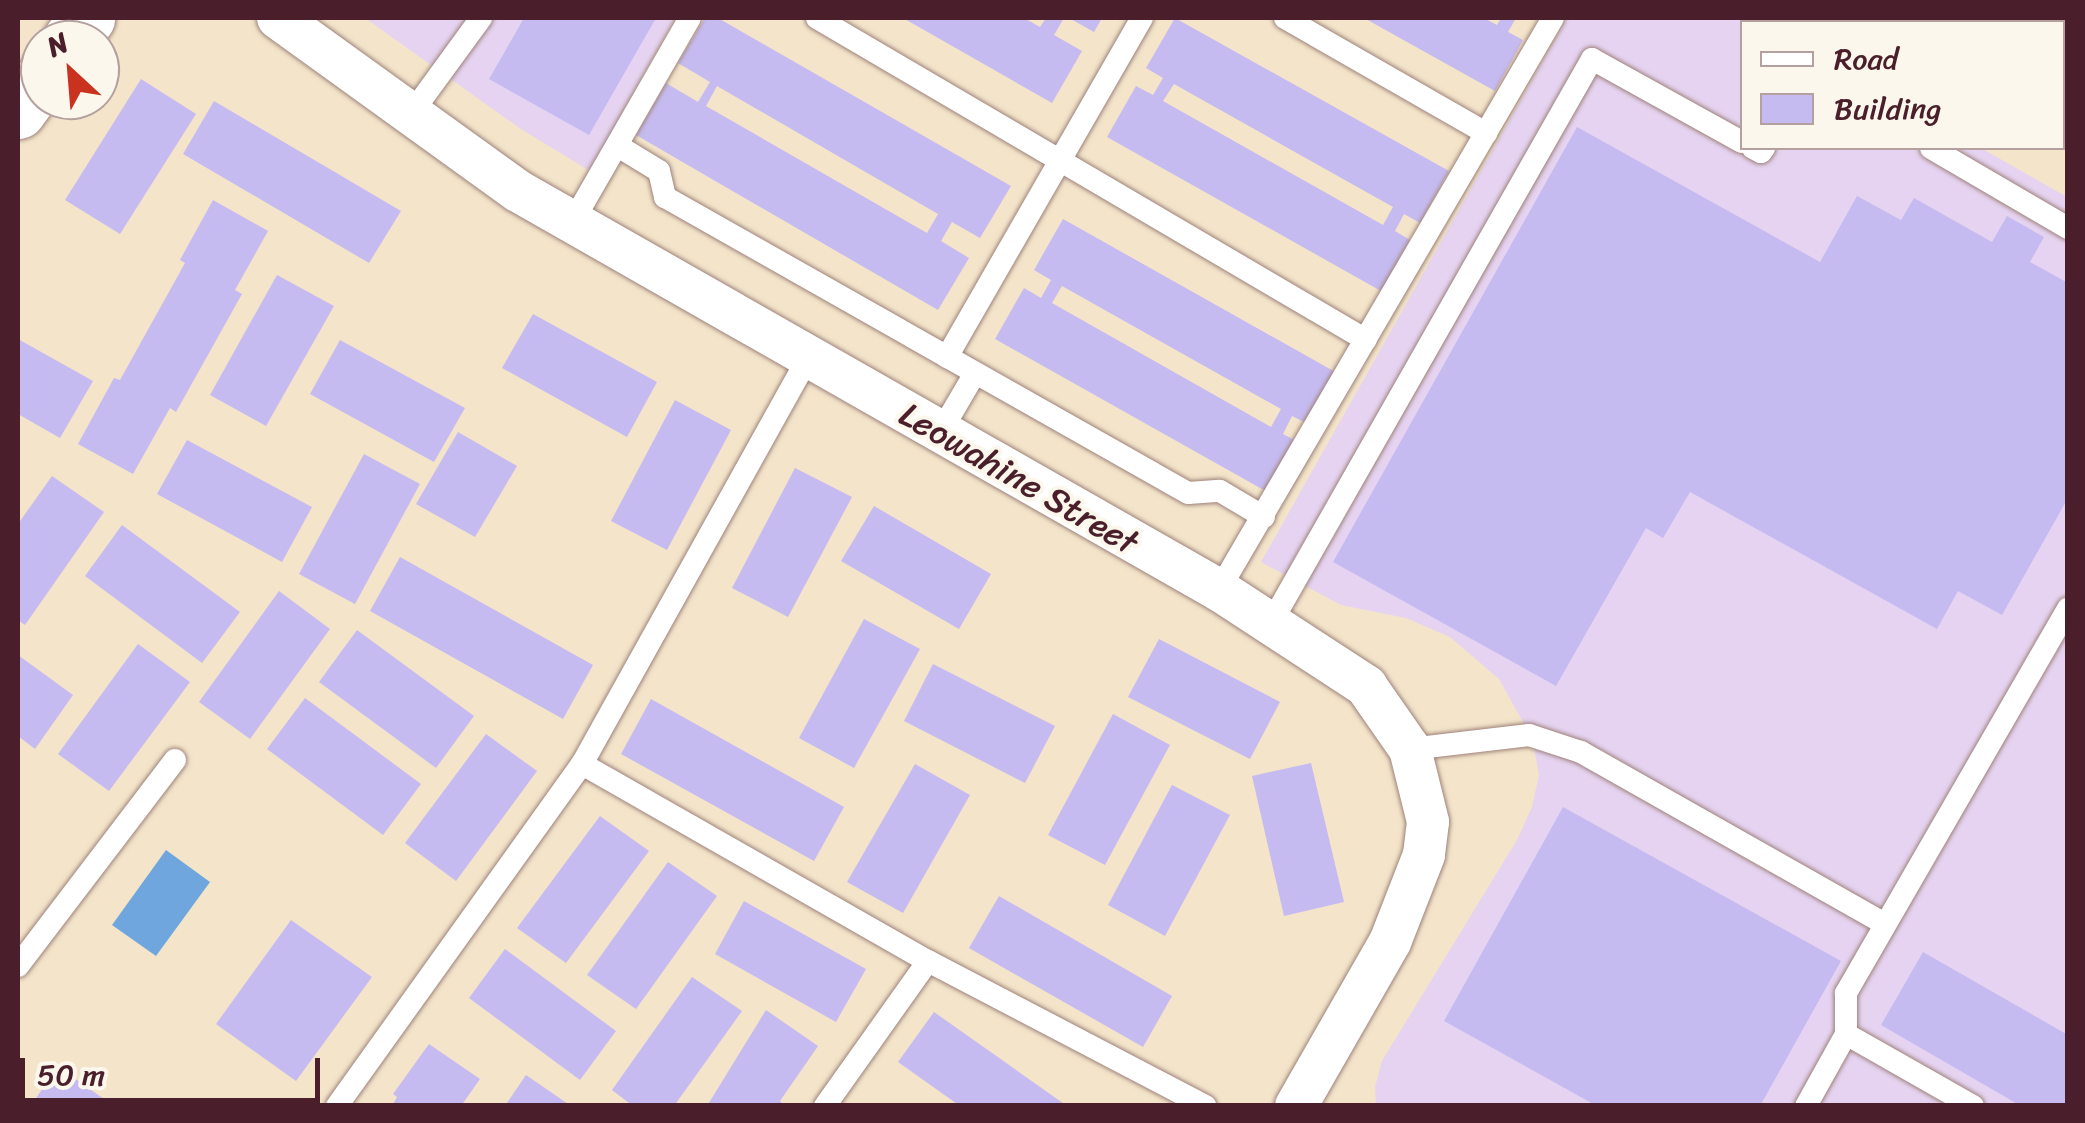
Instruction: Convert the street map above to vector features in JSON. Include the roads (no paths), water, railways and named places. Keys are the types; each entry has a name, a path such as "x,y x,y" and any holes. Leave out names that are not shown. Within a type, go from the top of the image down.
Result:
{"street":[{"name":"Leowahine Street","path":"304,25 411,114 518,191 1219,590 1366,686 1391,716 1410,750 1428,822 1424,855 1390,942 1296,1106"}],"lane":[{"path":"411,114 481,18"},
{"path":"572,223 690,18"},
{"path":"817,18 1366,340"},
{"path":"946,357 1142,18"},
{"path":"1285,18 1486,133"},
{"path":"1219,590 1553,18"},
{"path":"1270,623 1592,59 1740,141"},
{"path":"618,146 659,171 665,197 1188,493 1220,491 1264,517"},
{"path":"1934,150 2068,228"},
{"path":"337,1106 582,764 808,358"},
{"path":"940,433 975,373"},
{"path":"1806,1106 1846,1034 1846,994 2068,609"},
{"path":"1410,750 1529,735 1581,752 1886,924"},
{"path":"18,966 175,760"},
{"path":"582,764 928,961 1205,1106"},
{"path":"824,1106 928,961"},
{"path":"1846,1034 1973,1106"}],"water":[{"path":"166,850 210,882 156,956 112,925"}]}
